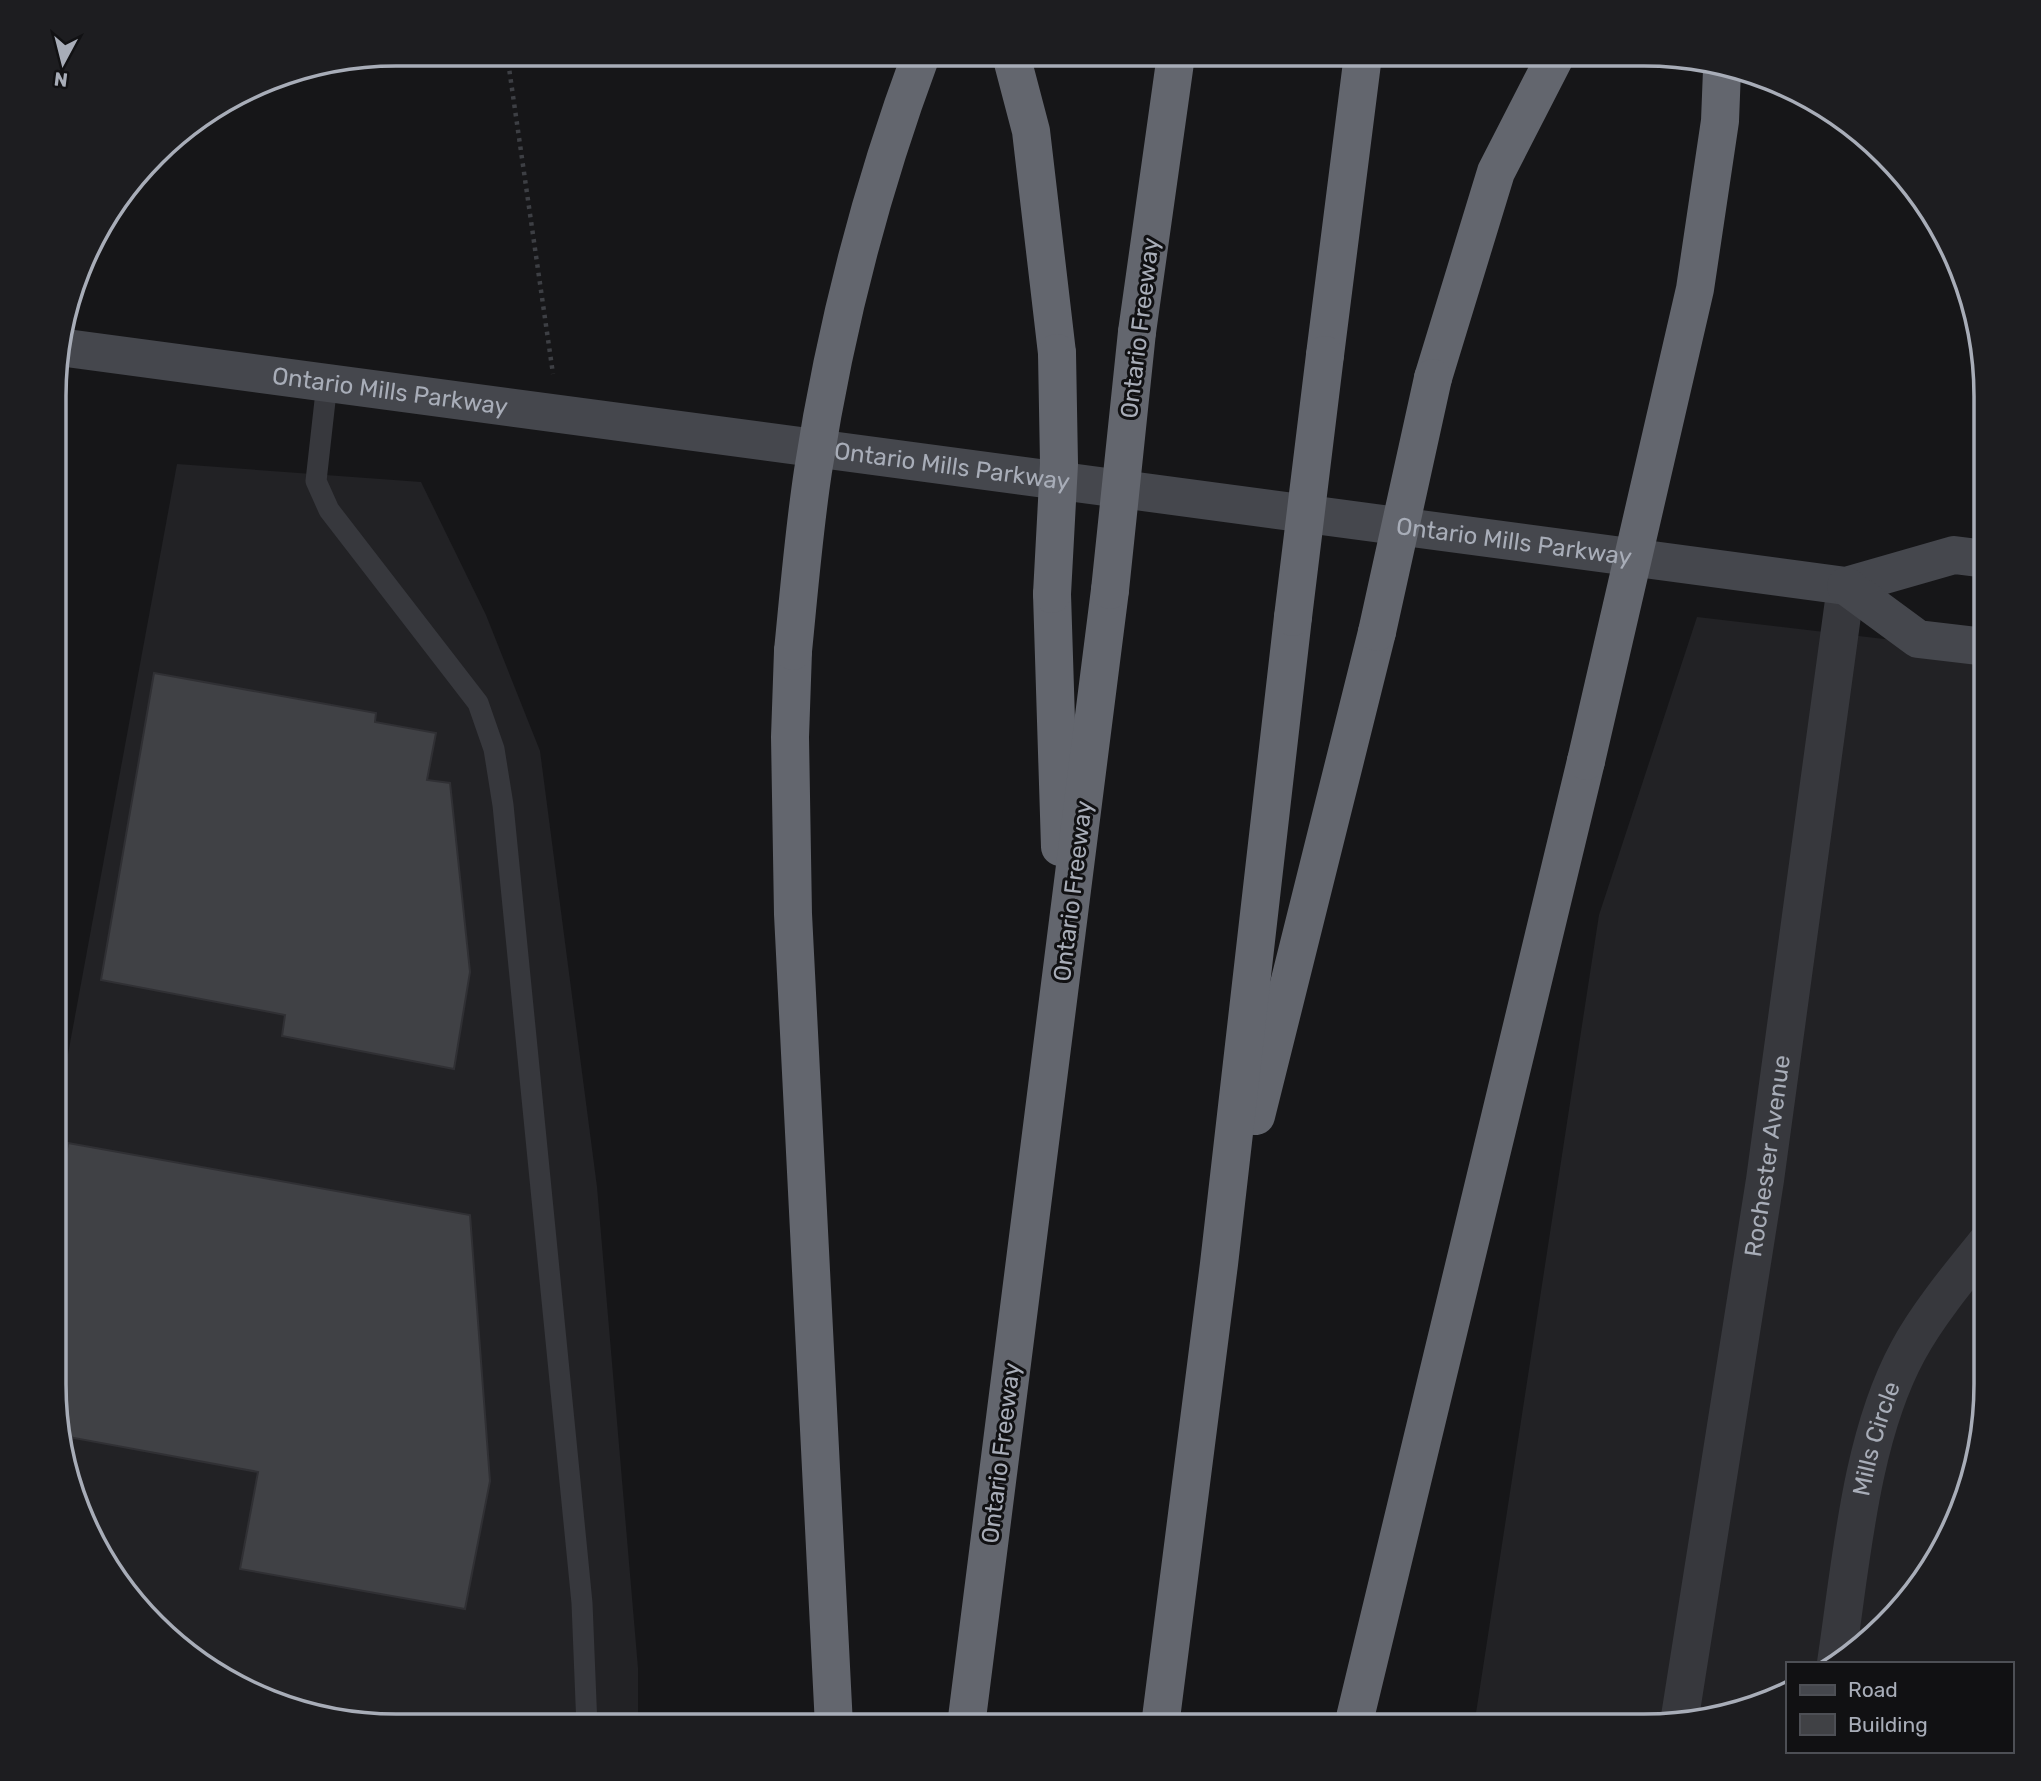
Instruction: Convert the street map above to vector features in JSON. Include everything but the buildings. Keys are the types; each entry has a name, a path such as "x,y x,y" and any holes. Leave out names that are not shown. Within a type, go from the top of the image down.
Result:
{"highway":[{"path":"833,1714 793,914 789,737 793,651 813,471 847,293 894,128 917,66"},
{"path":"1014,66 1031,131 1058,353 1059,464 1052,594 1064,972"},
{"name":"Ontario Freeway","path":"968,1714 1064,972 1110,590 1137,332 1174,66"},
{"path":"1162,1714 1219,1264 1293,617 1362,66"},
{"path":"1219,1264 1377,632 1433,378 1496,172 1550,66"},
{"path":"1356,1714 1586,761 1695,289 1720,121 1722,76"}],"main road":[{"name":"Ontario Mills Parkway","path":"70,349 1846,586 1954,555 1974,558"},
{"name":"Ontario Mills Parkway","path":"1846,586 1918,639 1974,646"}],"street":[{"name":"Rochester Avenue","path":"1681,1713 1765,1180 1846,586"},
{"name":"Mills Circle","path":"1838,1652 1860,1506 1883,1408 1908,1350 1974,1260"}],"lane":[{"path":"327,383 316,481 328,510 454,668 478,703 494,749 503,805 583,1603 587,1714"}],"path":[{"path":"509,66 558,413"}],"shaded area":[{"path":"177,464 421,482 486,615 540,751 597,1187 638,1668 638,1714 375,1714 332,1708 290,1697 250,1681 195,1646 148,1602 122,1568 100,1531 84,1491 69,1428 66,1385 66,1065"},
{"path":"1697,617 1974,650 1974,1406 1963,1470 1941,1531 1906,1586 1862,1633 1823,1662 1786,1662 1786,1683 1751,1697 1709,1708 1666,1714 1476,1714 1599,915"}]}
